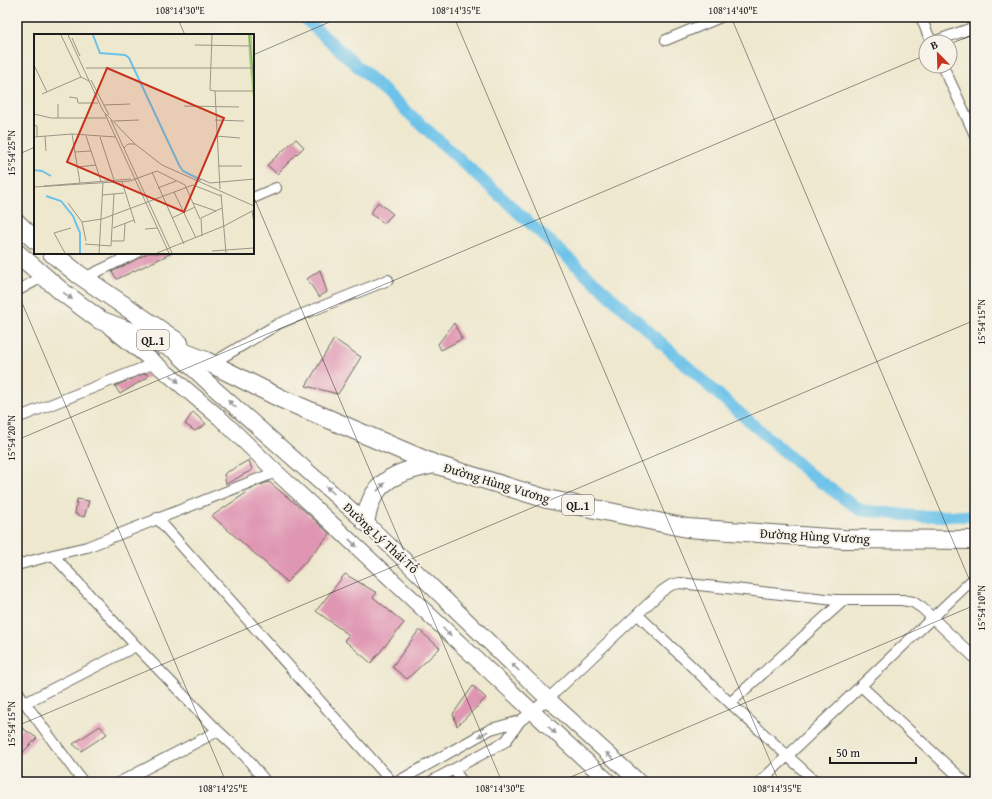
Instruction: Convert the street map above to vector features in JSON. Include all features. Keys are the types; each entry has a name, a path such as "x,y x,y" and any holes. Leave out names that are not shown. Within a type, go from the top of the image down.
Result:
{"highway":[{"path":"17,223 34,239"},
{"name":"Đường Hùng Vương","path":"17,253 62,291 100,320 208,362 282,399 434,464 547,499 688,528 844,539 975,540"},
{"name":"Đường Hùng Vương","path":"53,254 84,278 208,362"},
{"path":"365,522 373,496 381,485 392,477 434,464"}],"main road":[{"name":"Đường Lý Thái Tổ","path":"117,301 365,522 548,700 639,782"},
{"name":"Đường Lý Thái Tổ","path":"100,320 155,363 220,418 609,782"},
{"path":"328,520 344,503"}],"street":[{"path":"666,40 721,17"},
{"path":"921,17 928,34"},
{"path":"955,34 975,27"},
{"path":"947,74 975,135"},
{"path":"254,198 276,188"},
{"path":"84,278 134,254"},
{"path":"17,292 44,276"},
{"path":"208,362 278,324 388,280"},
{"path":"17,418 155,363"},
{"path":"17,565 87,547 276,472"},
{"path":"157,518 392,782"},
{"path":"54,555 136,646 218,731 245,756 266,782"},
{"path":"760,782 971,581 975,579"},
{"path":"397,782 491,729 520,721 533,712 548,700 670,585 680,583 844,600 902,600 912,602 932,618 975,658"},
{"path":"730,703 844,600"},
{"path":"638,615 730,703 816,782"},
{"path":"25,703 136,646"},
{"path":"860,686 965,782"},
{"path":"17,690 83,782"},
{"path":"430,782 506,741 520,721"},
{"path":"120,782 218,731"},
{"path":"454,769 462,782"}],"building":[{"path":"296,139 304,147 277,174 267,165"},
{"path":"378,202 393,214 384,223 370,214"},
{"path":"146,254 170,254 117,279 112,272"},
{"path":"320,270 327,292 319,297 307,279"},
{"path":"454,323 462,339 441,350 438,344"},
{"path":"334,339 361,357 338,394 306,386"},
{"path":"146,373 148,377 120,394 115,386"},
{"path":"193,412 206,424 195,431 185,424"},
{"path":"249,460 252,470 226,484 224,474"},
{"path":"269,482 330,534 287,582 212,516 255,487"},
{"path":"77,499 89,501 84,517 75,514"},
{"path":"345,574 377,593 373,597 404,623 371,663 344,640 349,635 316,611"},
{"path":"419,630 440,648 407,679 392,667"},
{"path":"473,686 486,698 457,726 453,714"},
{"path":"100,726 107,734 81,751 73,744"},
{"path":"22,728 37,738 17,758 17,736"}],"waterway":[{"path":"303,17 720,396 811,475 860,510 915,516 975,516"}]}
